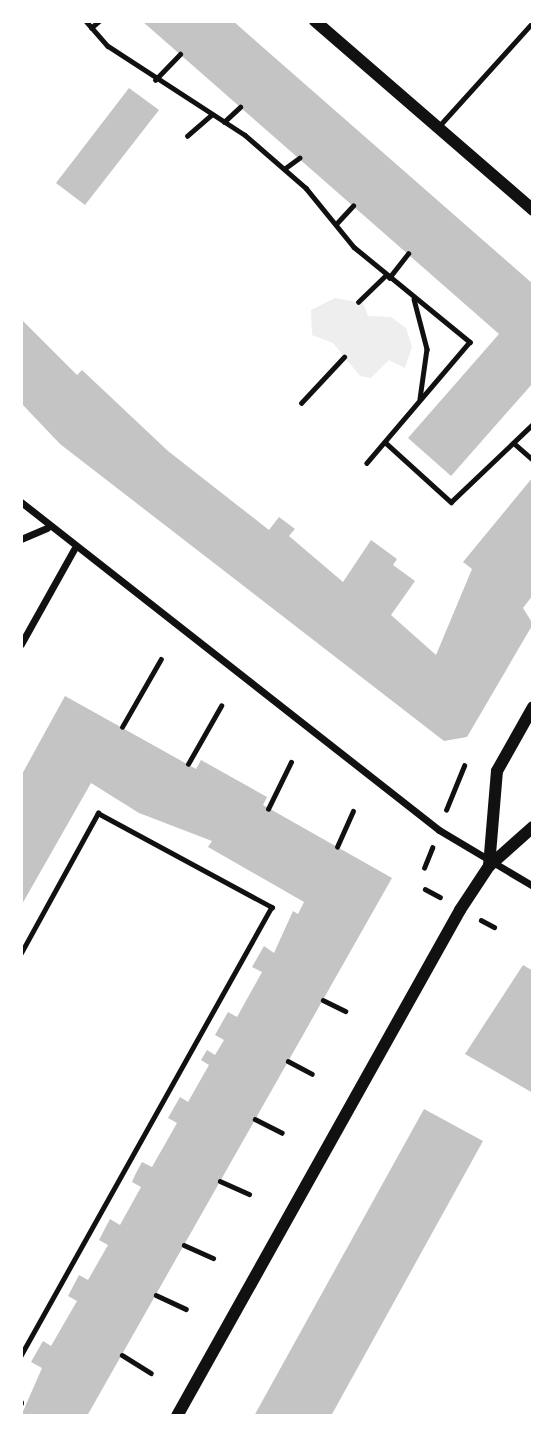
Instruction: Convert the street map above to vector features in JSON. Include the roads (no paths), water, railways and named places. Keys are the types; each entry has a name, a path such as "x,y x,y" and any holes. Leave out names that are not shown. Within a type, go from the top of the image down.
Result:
{"street":[{"path":"315,21 533,210"},
{"path":"21,502 47,528 489,866 533,886"},
{"path":"21,540 47,528"},
{"path":"21,644 74,549"},
{"path":"489,866 497,771 533,707"},
{"path":"177,1416 489,866 533,827"}],"lane":[{"path":"437,128 533,22"}]}
